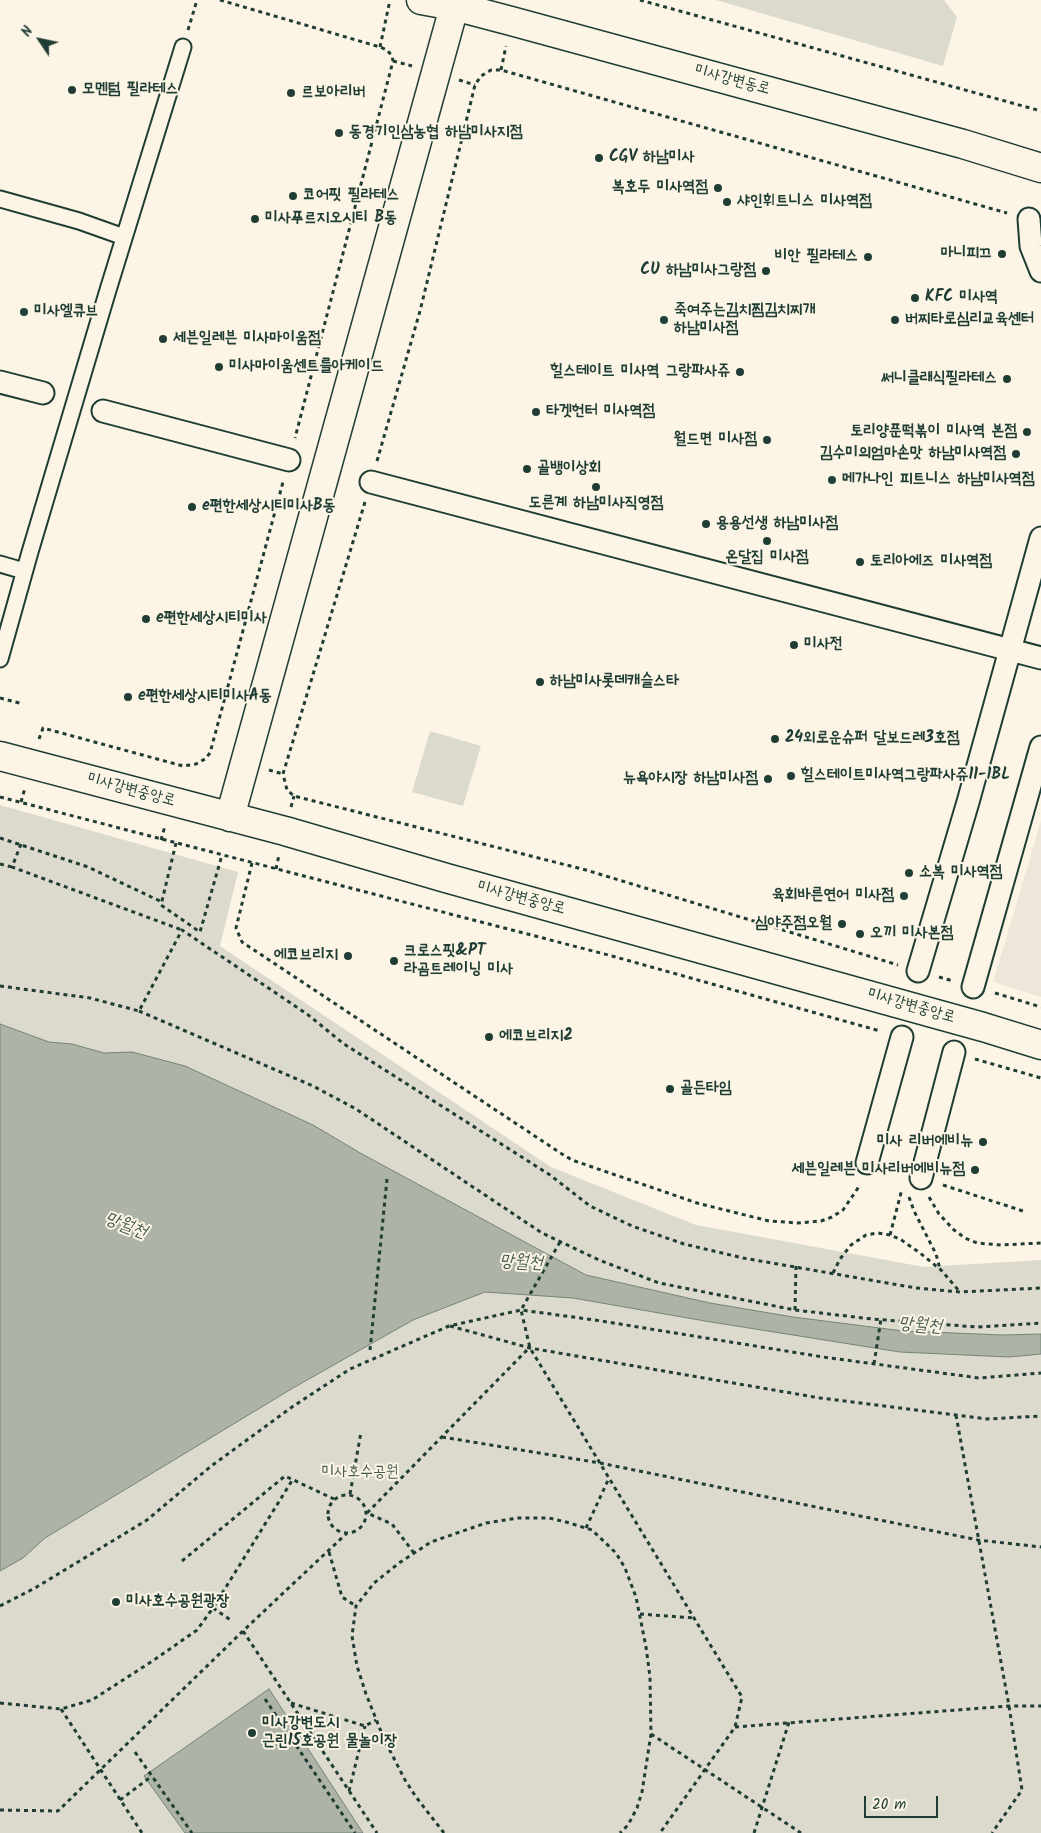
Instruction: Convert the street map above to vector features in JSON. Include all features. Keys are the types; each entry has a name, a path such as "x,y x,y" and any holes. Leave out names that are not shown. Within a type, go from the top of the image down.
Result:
{"street":[{"name":"미사강변동로","path":"421,0 455,3 963,144 1041,168"},
{"path":"230,818 455,3"},
{"path":"1029,219 1031,246 1041,271"},
{"path":"0,382 43,393"},
{"path":"104,411 289,460"},
{"path":"370,482 1041,658"},
{"path":"918,971 968,802 1041,538"},
{"path":"973,987 1041,747"},
{"name":"미사강변중앙로","path":"0,756 230,818 286,831 446,878 983,1027 1041,1045"},
{"path":"868,1163 902,1037"},
{"path":"913,1176 954,1052"}],"lane":[{"path":"0,659 24,571 183,47"},
{"path":"0,199 80,221 124,237"},
{"path":"0,564 24,571"}],"path":[{"path":"183,47 197,0"},
{"path":"43,728 183,766 196,764 205,759 210,753 393,62 392,56 387,50 380,47 220,0"},
{"path":"380,47 390,0"},
{"path":"640,0 1041,111"},
{"path":"1029,219 501,70 490,70 481,76 475,85 420,311 283,774 287,790 294,796 586,870 1041,1007"},
{"path":"0,698 23,704"},
{"path":"0,797 612,956 902,1037"},
{"path":"0,838 88,867 162,902 161,904 200,932 222,855"},
{"path":"162,902 176,843"},
{"path":"12,867 21,844"},
{"path":"252,863 236,928 242,942 572,1160 697,1203 769,1221 798,1223 821,1221 843,1210 861,1184 868,1163"},
{"path":"0,864 182,930 307,1014 344,1044 550,1175 590,1206 632,1226 684,1244 743,1258 916,1288 960,1292 1041,1288"},
{"path":"139,1011 182,930"},
{"path":"0,986 90,998 139,1011 313,1086 356,1109 534,1228 599,1260 659,1284 795,1310 881,1319 977,1326 1041,1323"},
{"path":"954,1052 1041,1078"},
{"path":"913,1176 1026,1212"},
{"path":"890,1235 913,1176"},
{"path":"913,1176 924,1188 939,1214 954,1230 965,1238 977,1243 990,1245 1041,1243"},
{"path":"913,1176 908,1192 914,1212 936,1254 941,1270"},
{"path":"370,1350 387,1180"},
{"path":"833,1273 850,1245 866,1235 878,1233 900,1238 941,1270 960,1292"},
{"path":"560,1242 522,1310 530,1348 742,1697 735,1727 660,1833"},
{"path":"795,1310 796,1266"},
{"path":"0,1606 35,1588 147,1520 210,1467 292,1407 350,1369 449,1326 522,1310 874,1364 979,1378 1041,1373"},
{"path":"874,1364 881,1319"},
{"path":"449,1326 530,1348 820,1398 987,1419 1041,1416"},
{"path":"367,1513 360,1499 350,1494 339,1496 328,1509 329,1521 336,1530 347,1533 353,1532 363,1525 367,1513 530,1348"},
{"path":"956,1415 1009,1706 1022,1790 992,1833"},
{"path":"350,1494 361,1432"},
{"path":"442,1437 600,1463 978,1540 1041,1547"},
{"path":"182,1561 285,1476 334,1500"},
{"path":"586,1528 609,1478"},
{"path":"0,1703 61,1708 92,1700 197,1630 213,1608 293,1479"},
{"path":"367,1513 392,1524 414,1553"},
{"path":"444,1833 416,1798 405,1780 384,1739 361,1682 352,1636 356,1606 374,1583 399,1562 430,1542 486,1523 518,1518 549,1518 592,1530 616,1552 625,1568 640,1614 650,1677 651,1734 642,1792 637,1808 628,1825 620,1833"},
{"path":"0,1810 58,1811 347,1533"},
{"path":"329,1552 342,1597 356,1606"},
{"path":"213,1608 232,1621"},
{"path":"640,1614 694,1618"},
{"path":"243,1631 377,1833"},
{"path":"265,1699 355,1833"},
{"path":"290,1703 365,1726 376,1720"},
{"path":"735,1727 1009,1706 1041,1706"},
{"path":"61,1708 142,1833"},
{"path":"754,1833 789,1722"},
{"path":"349,1792 365,1726"},
{"path":"651,1734 801,1833"},
{"path":"135,1752 192,1833"},
{"path":"120,1800 152,1776"}],"shaded area":[{"path":"1041,821 1041,997 993,982"}],"green space":[{"path":"716,0 944,0 957,17 943,66"},
{"path":"430,731 481,746 463,806 412,792"},
{"name":"미사호수공원","path":"0,805 238,872 220,946 551,1167 696,1225 924,1267 1041,1260 1041,1833 0,1833"}],"water":[{"name":"망월천","path":"0,1024 49,1042 72,1044 104,1053 132,1052 185,1066 313,1125 362,1154 586,1275 710,1303 793,1317 903,1331 1003,1335 1041,1334 1041,1354 1009,1357 900,1352 573,1298 485,1292 413,1320 293,1388 45,1538 23,1558 0,1571"},
{"name":"미사강변도시 근린15호공원 물놀이장","path":"269,1689 363,1833 185,1833 144,1776"}],"place":[{"name":"모멘텀 필라테스","path":"72,90"},
{"name":"르보아리버","path":"291,93"},
{"name":"동경기인삼농협 하남미사지점","path":"339,133"},
{"name":"CGV 하남미사","path":"599,158"},
{"name":"복호두 미사역점","path":"718,188"},
{"name":"코어핏 필라테스","path":"293,196"},
{"name":"샤인휘트니스 미사역점","path":"727,202"},
{"name":"미사푸르지오시티 B동","path":"255,219"},
{"name":"마니피끄","path":"1002,254"},
{"name":"비안 필라테스","path":"868,257"},
{"name":"CU 하남미사그랑점","path":"766,271"},
{"name":"KFC 미사역","path":"915,298"},
{"name":"미사엘큐브","path":"24,312"},
{"name":"죽여주는김치찜김치찌개 하남미사점","path":"664,320"},
{"name":"버찌타로심리교육센터","path":"895,320"},
{"name":"세븐일레븐 미사마이움점","path":"163,339"},
{"name":"미사마이움센트를아케이드","path":"219,367"},
{"name":"힐스테이트 미사역 그랑파사쥬","path":"740,372"},
{"name":"써니클래식필라테스","path":"1007,379"},
{"name":"타겟헌터 미사역점","path":"536,412"},
{"name":"토리양푼떡볶이 미사역 본점","path":"1027,432"},
{"name":"월드면 미사점","path":"767,440"},
{"name":"김수미의엄마손맛 하남미사역점","path":"1016,454"},
{"name":"골뱅이상회","path":"527,469"},
{"name":"메가나인 피트니스 하남미사역점","path":"832,480"},
{"name":"도른계 하남미사직영점","path":"596,487"},
{"name":"e편한세상시티미사B동","path":"192,507"},
{"name":"용용선생 하남미사점","path":"706,524"},
{"name":"온달집 미사점","path":"767,541"},
{"name":"토리아에즈 미사역점","path":"860,562"},
{"name":"e편한세상시티미사","path":"146,619"},
{"name":"미사전","path":"794,645"},
{"name":"하남미사롯데캐슬스타","path":"540,682"},
{"name":"e편한세상시티미사A동","path":"128,697"},
{"name":"24외로운슈퍼 달보드레3호점","path":"775,739"},
{"name":"힐스테이트미사역그랑파사쥬11-1BL","path":"791,776"},
{"name":"뉴욕야시장 하남미사점","path":"768,779"},
{"name":"소복 미사역점","path":"909,873"},
{"name":"육회바른연어 미사점","path":"904,896"},
{"name":"심야주점오월","path":"842,924"},
{"name":"오끼 미사본점","path":"860,934"},
{"name":"에코브리지","path":"348,956"},
{"name":"크로스핏&PT 라곰트레이닝 미사","path":"394,961"},
{"name":"에코브리지2","path":"489,1037"},
{"name":"골든타임","path":"670,1089"},
{"name":"미사 리버에비뉴","path":"983,1142"},
{"name":"세븐일레븐 미사리버에비뉴점","path":"975,1170"},
{"name":"미사호수공원광장","path":"116,1602"},
{"name":"미사강변도시 근린15호공원 물놀이장","path":"252,1733"}]}
